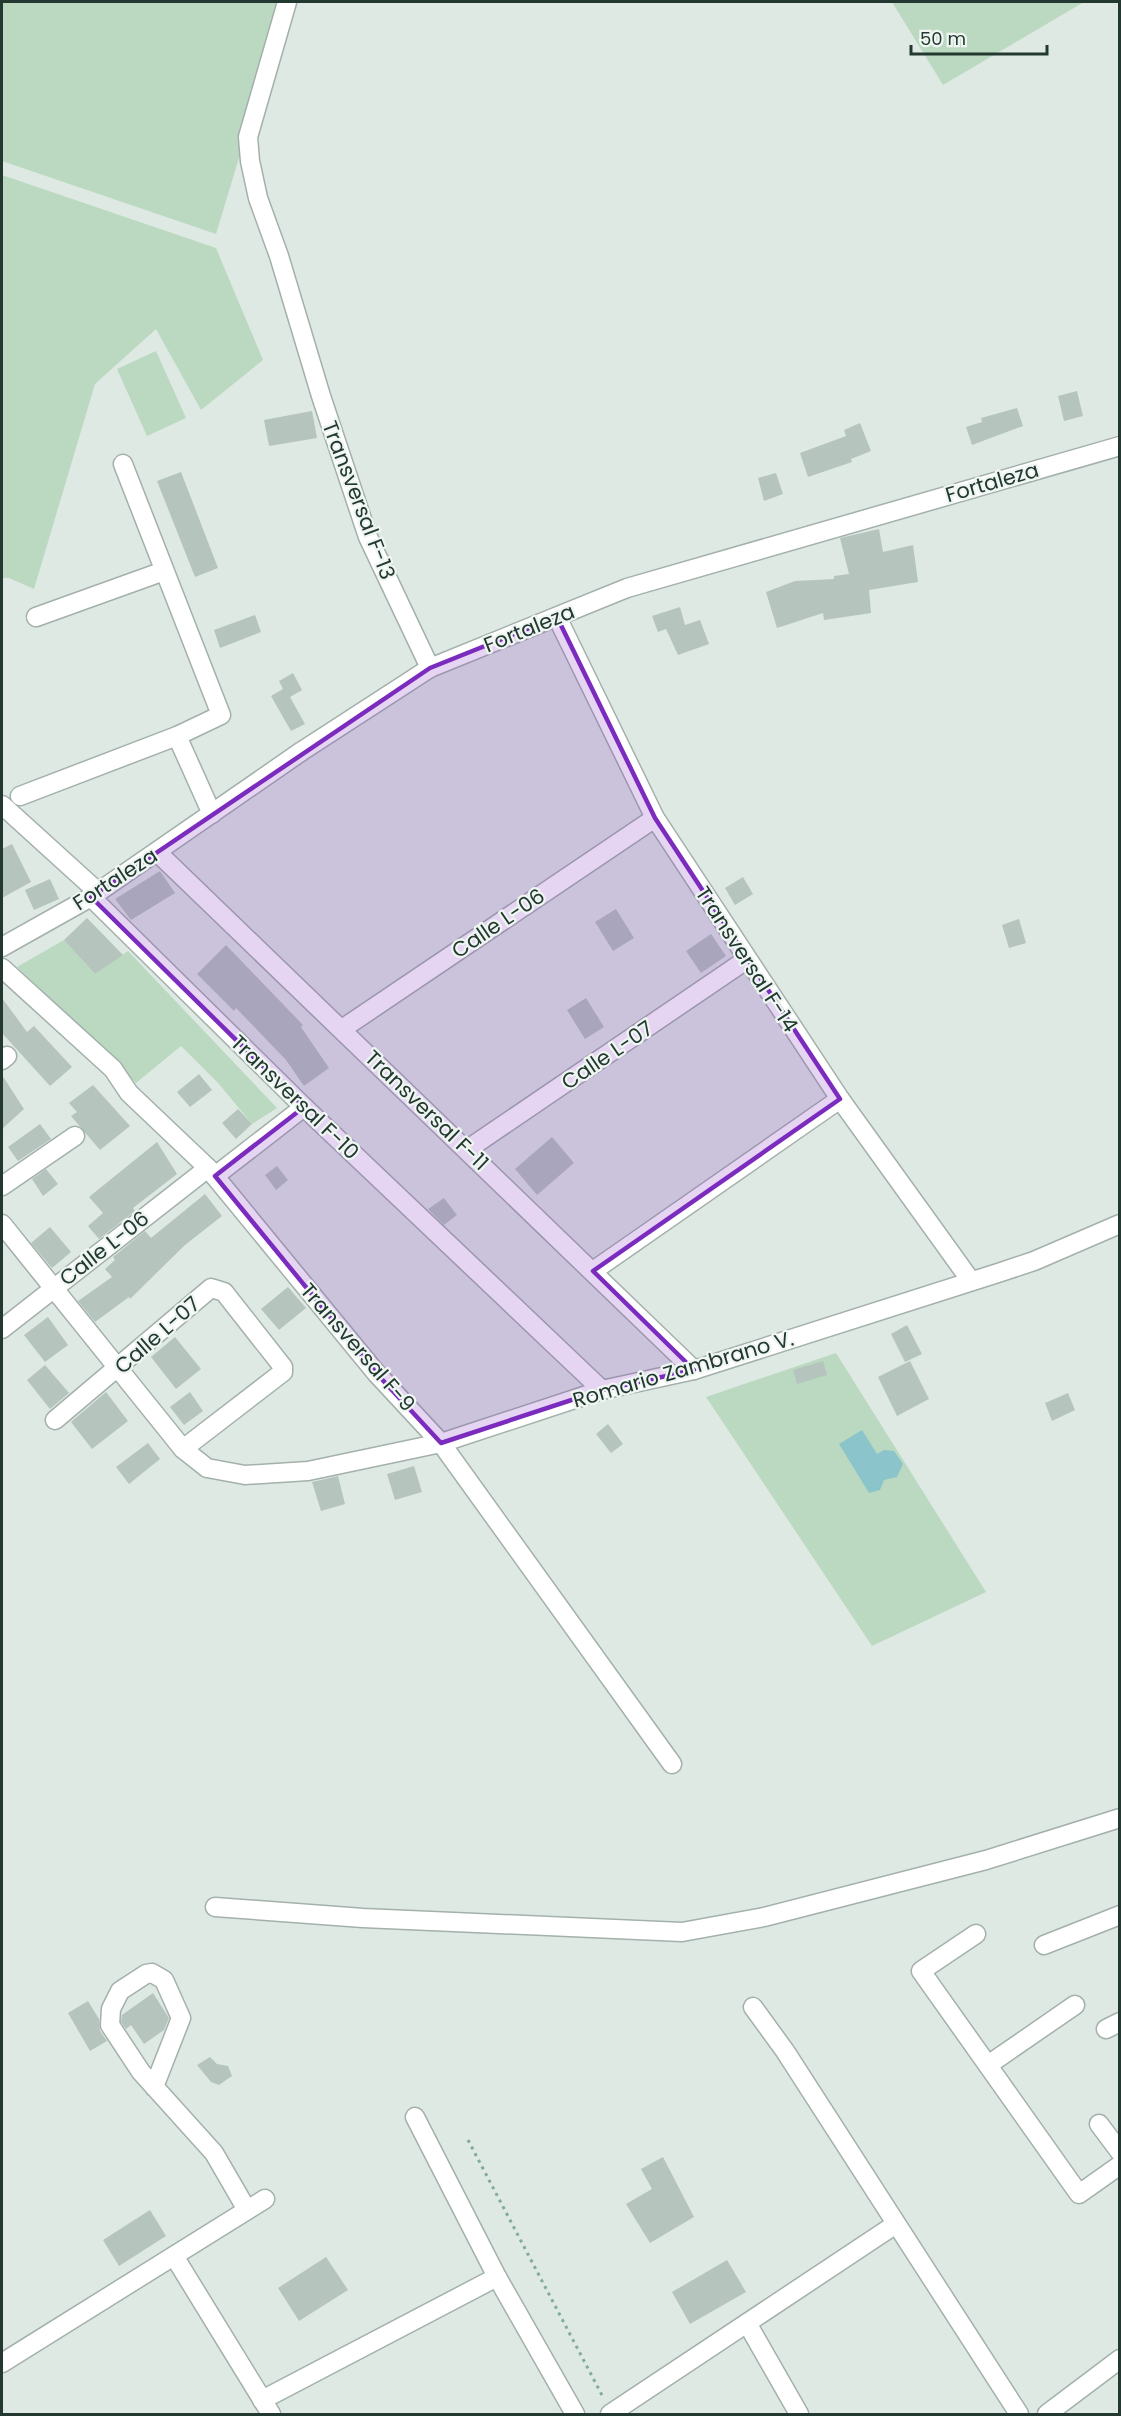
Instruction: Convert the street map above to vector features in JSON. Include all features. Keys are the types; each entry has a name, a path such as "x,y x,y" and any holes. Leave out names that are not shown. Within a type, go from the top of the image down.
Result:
{"street":[{"name":"Transversal F-13","path":"287,2 248,138 250,161 258,198 279,256 321,396 368,537 430,668"},
{"name":"Fortaleza","path":"2,947 95,895 302,751 430,668 627,588 1119,446"},
{"path":"20,796 177,736 221,715 123,464"},
{"path":"36,617 164,570"},
{"name":"Transversal F-14","path":"556,617 655,818 746,960 840,1099 971,1281"},
{"path":"177,736 212,814"},
{"name":"Transversal F-10","path":"2,805 95,895 304,1107 602,1390"},
{"name":"Calle L-06","path":"342,1029 655,818"},
{"name":"Transversal F-11","path":"157,852 468,1149 694,1370"},
{"name":"Calle L-07","path":"468,1149 746,960"},
{"name":"Transversal F-9","path":"2,968 113,1069 129,1094 212,1172 378,1374 441,1443 672,1764"},
{"path":"593,1271 840,1099"},
{"name":"Calle L-06","path":"2,1329 52,1288 304,1107"},
{"path":"2,1186 75,1136"},
{"name":"Romario Zambrano V.","path":"2,1224 117,1370 183,1449 207,1468 245,1475 308,1471 441,1443 602,1390 694,1370 1034,1262 1119,1224"},
{"name":"Calle L-07","path":"55,1420 212,1288 224,1292 283,1367 283,1372 183,1449"},
{"path":"215,1907 386,1919 682,1932 764,1917 986,1860 1119,1818"},
{"path":"1044,1945 1119,1915"},
{"path":"976,1934 921,1971 1079,2194 1119,2165"},
{"path":"154,2086 181,2018 164,1980 152,1973 146,1974 120,1991 111,2009 110,2025 129,2055 154,2086 213,2153 247,2210"},
{"path":"988,2065 1075,2005"},
{"path":"753,2007 785,2051 1019,2415"},
{"path":"416,2117 497,2277 575,2415"},
{"path":"1099,2124 1119,2152"},
{"path":"2,2363 265,2199"},
{"path":"612,2414 896,2224"},
{"path":"174,2256 267,2408 497,2277"},
{"path":"747,2323 799,2415"},
{"path":"1047,2415 1119,2359"}],"path":[{"path":"468,2140 612,2414"}],"highlighted area":[{"path":"557,617 655,818 840,1099 593,1271 694,1370 602,1390 441,1443 377,1374 215,1176 304,1107 91,897 430,668"}],"green space":[{"path":"2,2 286,2 216,234 2,161"},
{"path":"892,2 1084,2 943,85"},
{"path":"2,175 216,248 263,360 201,410 156,329 95,384 34,589 9,578 2,578"},
{"path":"156,351 186,418 147,436 117,369"},
{"path":"64,940 95,974 128,951 277,1108 252,1124 219,1084 181,1046 136,1083 17,967"},
{"path":"836,1353 986,1592 872,1646 706,1397"}],"water":[{"path":"862,1430 877,1454 884,1450 894,1451 903,1464 897,1477 884,1480 880,1490 869,1493 839,1444"}],"building":[{"path":"1077,391 1083,416 1064,421 1058,396"},
{"path":"1017,408 1023,426 972,445 966,427 982,422 981,418"},
{"path":"312,411 317,438 269,446 264,420"},
{"path":"860,423 871,451 851,459 852,462 808,477 800,453 846,436 844,430"},
{"path":"181,472 218,568 195,577 157,481"},
{"path":"776,473 783,494 764,501 758,478"},
{"path":"879,529 883,552 913,545 918,582 869,590 871,613 824,620 823,613 777,628 766,592 795,581 834,579 834,576 849,574 840,538"},
{"path":"680,607 685,625 700,620 709,644 678,655 666,629 658,632 652,616"},
{"path":"255,615 261,632 220,648 214,630"},
{"path":"293,673 302,690 290,697 305,724 291,731 271,696 283,689 279,681"},
{"path":"12,844 31,882 2,898 2,849"},
{"path":"160,871 175,893 131,920 115,899"},
{"path":"743,877 753,894 735,905 725,888"},
{"path":"50,879 59,899 34,910 25,890"},
{"path":"616,909 634,938 613,951 595,922"},
{"path":"87,918 123,955 95,974 64,940"},
{"path":"1019,919 1026,943 1009,948 1002,925"},
{"path":"711,934 726,956 701,973 686,951"},
{"path":"226,945 303,1025 301,1027 329,1068 304,1086 286,1060 236,1008 234,1011 197,974"},
{"path":"2,998 27,1032 34,1026 72,1067 50,1086 2,1033"},
{"path":"586,998 604,1027 585,1039 567,1010"},
{"path":"199,1074 212,1090 190,1107 177,1092"},
{"path":"2,1075 24,1109 2,1129"},
{"path":"93,1085 130,1126 100,1150 71,1116 77,1112 69,1103"},
{"path":"238,1109 252,1124 236,1139 222,1123"},
{"path":"40,1124 51,1139 18,1161 8,1147"},
{"path":"552,1137 574,1163 537,1195 515,1169"},
{"path":"157,1142 177,1174 133,1208 135,1211 99,1239 88,1226 103,1213 89,1197"},
{"path":"277,1166 288,1180 276,1190 265,1175"},
{"path":"46,1169 58,1184 43,1196 32,1179"},
{"path":"205,1194 222,1216 185,1245 130,1299 129,1297 95,1322 78,1301 112,1277 105,1269 115,1260 113,1257 145,1231 151,1238"},
{"path":"444,1198 457,1215 444,1225 428,1209"},
{"path":"50,1227 71,1252 52,1268 31,1243"},
{"path":"288,1287 306,1308 279,1330 261,1309"},
{"path":"48,1317 68,1345 45,1362 24,1335"},
{"path":"907,1325 922,1354 905,1362 891,1334"},
{"path":"175,1337 201,1369 176,1389 151,1357"},
{"path":"823,1361 827,1375 797,1384 793,1370"},
{"path":"910,1361 929,1399 897,1416 878,1377"},
{"path":"45,1365 69,1393 50,1409 27,1380"},
{"path":"106,1392 128,1421 92,1449 71,1422"},
{"path":"190,1392 203,1411 184,1425 170,1407"},
{"path":"1068,1393 1075,1410 1052,1421 1045,1403"},
{"path":"608,1424 623,1444 611,1453 596,1434"},
{"path":"148,1443 160,1459 129,1484 116,1467"},
{"path":"414,1466 422,1492 395,1500 387,1474"},
{"path":"338,1476 345,1504 321,1511 312,1482"},
{"path":"153,1993 169,2018 164,2030 144,2044 131,2025 126,2029 121,2022 122,2015"},
{"path":"88,2001 99,2019 100,2031 107,2041 90,2051 68,2013"},
{"path":"210,2057 217,2064 228,2066 232,2076 219,2085 211,2082 197,2065"},
{"path":"663,2157 694,2217 650,2243 626,2204 652,2189 641,2169"},
{"path":"150,2210 166,2236 119,2266 103,2240"},
{"path":"326,2257 348,2290 299,2321 278,2288"},
{"path":"727,2260 746,2292 690,2324 672,2292"}]}
